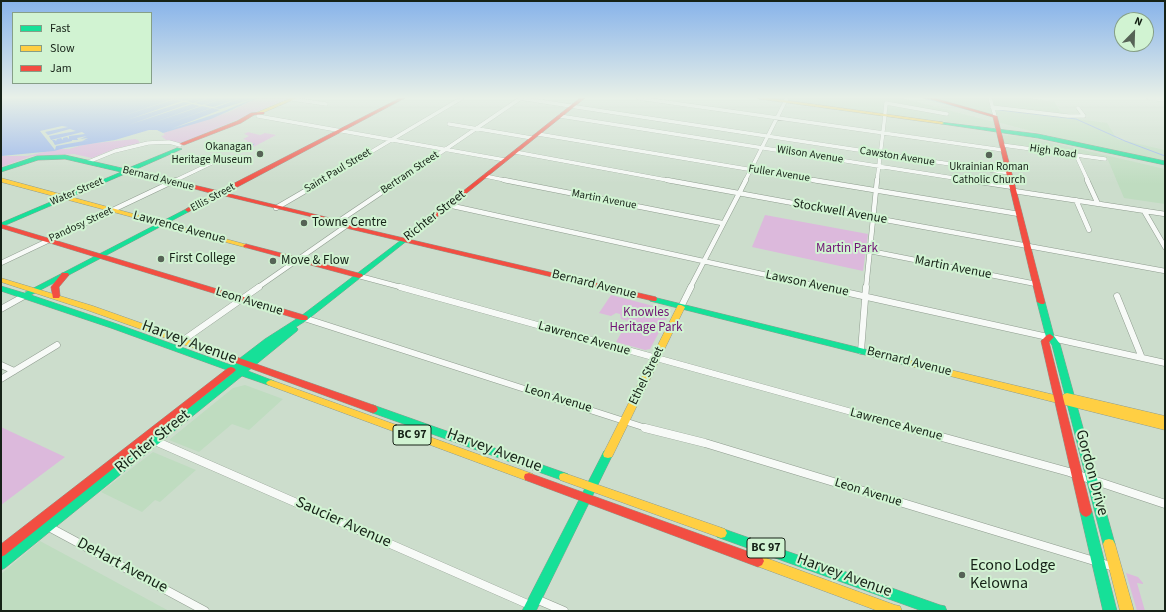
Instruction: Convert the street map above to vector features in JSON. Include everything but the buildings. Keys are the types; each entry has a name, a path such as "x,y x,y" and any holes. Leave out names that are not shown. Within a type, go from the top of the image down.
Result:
{"main road":[{"name":"Water Street","path":"1,226 179,146 228,127"},
{"name":"Ellis Street","path":"26,295 349,127"},
{"name":"Richter Street","path":"1,551 246,363 299,325 304,318 547,127"},
{"path":"972,127 998,129 1164,162"},
{"path":"975,127 991,132 1002,144 1006,134 1013,133"},
{"path":"982,127 1062,138 1164,162"},
{"name":"Gordon Drive","path":"998,129 1050,337 1056,344 1127,611"},
{"name":"Bernard Avenue","path":"1,170 31,159 65,157 335,221 358,228"},
{"name":"Lawrence Avenue","path":"1,180 358,276"},
{"name":"Bernard Avenue","path":"335,221 346,226 405,239 970,377 1059,397 1165,426"},
{"name":"Leon Avenue","path":"1,226 304,318"},
{"path":"56,296 54,290 55,286 65,275"},
{"name":"Harvey Avenue","path":"1,280 56,296 940,611"},
{"name":"Harvey Avenue","path":"1,288 26,295 895,611"},
{"name":"Ethel Street","path":"532,605 585,497 626,421 681,307"},
{"name":"Gordon Drive","path":"1050,337 1045,341 1110,611"},
{"name":"Richter Street","path":"1,564 155,441 236,371"},
{"name":"Bernard Avenue","path":"1071,400 1165,420"}],"street":[{"path":"323,127 505,160"},
{"name":"Saint Paul Street","path":"276,208 413,127"},
{"name":"Fuller Avenue","path":"466,127 751,169 1019,214"},
{"name":"Wilson Avenue","path":"665,127 762,147 1165,214"},
{"name":"Cawston Avenue","path":"699,127 1009,173"},
{"name":"Ethel Street","path":"681,307 772,127"},
{"name":"High Road","path":"844,127 1002,144 1105,159"},
{"path":"861,350 865,297 884,127"},
{"name":"Bertram Street","path":"335,221 476,128"},
{"path":"88,162 130,147 166,142 179,146"},
{"name":"Stockwell Avenue","path":"515,152 1165,271"},
{"path":"1076,155 1098,204"},
{"name":"Pandosy Street","path":"1,263 217,160"},
{"name":"Martin Avenue","path":"485,176 722,223"},
{"path":"1076,200 1089,230"},
{"name":"Lawson Avenue","path":"448,205 1165,363"},
{"path":"1144,211 1165,247"},
{"path":"182,341 346,226"},
{"name":"Martin Avenue","path":"870,251 1036,284"},
{"name":"Lawrence Avenue","path":"358,276 1077,474 1165,504"},
{"name":"Ellis Street","path":"1,309 26,295"},
{"path":"1117,296 1142,358"},
{"name":"Leon Avenue","path":"304,318 626,421 1116,568"},
{"path":"1,379 57,345"},
{"path":"1,365 14,371"},
{"name":"Saucier Avenue","path":"155,441 532,605 564,611"},
{"name":"DeHart Avenue","path":"40,521 205,611"}],"shaded area":[{"path":"1014,127 1109,127 1117,139 1165,150 1165,161 1076,143"},
{"path":"999,135 1023,136 1165,169 1165,204 1124,198 1108,160 1002,145"},
{"path":"245,385 283,399 249,430 232,424 199,452 169,440 233,388"},
{"path":"153,452 196,470 160,502 155,500 142,512 101,492"},
{"path":"40,541 169,611 1,611 1,574"}],"green space":[{"path":"183,127 221,127 182,143 166,140 161,136 165,135 163,133"},
{"path":"248,132 260,135 265,133 276,135 246,151 233,149 248,141 243,139 249,136 244,134"},
{"path":"135,139 140,143 114,149 92,158 74,154 32,156 1,167 1,156 27,156 57,149 69,149 86,144"},
{"name":"Martin Park","path":"765,215 868,234 863,271 752,247"},
{"name":"Knowles Heritage Park","path":"611,295 669,310 670,312 650,349 645,350 616,342 628,321 621,319 620,314 616,313 611,316 599,313"},
{"path":"1,427 65,457 1,505"},
{"path":"1126,573 1138,577 1143,583 1137,583 1145,611 1137,611"}],"water":[{"path":"1,127 185,127 163,133 157,130 149,130 115,140 54,151 1,156"}],"pier":[{"path":"65,127 68,127 45,132 48,135 70,129 76,131 49,136 51,140 82,132 85,134 69,136 69,139 67,137 63,138 63,140 61,138 57,139 56,141 52,140 55,145 72,140 78,140 77,138 87,136 80,139 88,138 82,141 89,140 56,146 55,150 40,131"}],"waterway":[{"path":"1093,127 1125,141 1165,156"},
{"path":"249,148 254,144"}],"traffic: fast":[{"path":"968,127 1038,136 1165,163"},
{"path":"1,225 179,149"},
{"path":"1,170 37,158 65,157 164,180"},
{"path":"26,295 188,210"},
{"path":"231,370 268,341 304,318 415,232"},
{"path":"1,288 114,326 271,383"},
{"path":"653,299 909,363"},
{"path":"1041,302 1050,337 1056,344 1109,544"},
{"path":"1,564 294,329"},
{"path":"373,409 564,477"},
{"path":"529,611 608,454"},
{"path":"1086,512 1110,611"},
{"path":"721,533 940,611"}],"traffic: slow":[{"path":"1,180 246,246"},
{"path":"1,280 90,308 225,356"},
{"path":"608,454 681,307"},
{"path":"909,363 1165,426"},
{"path":"271,383 529,477"},
{"path":"1067,396 1165,420"},
{"path":"564,477 721,533"},
{"path":"1109,544 1127,611"},
{"path":"758,561 895,611"}],"traffic: jam":[{"path":"182,144 227,127"},
{"path":"188,210 348,127"},
{"path":"415,232 547,127"},
{"path":"998,127 1041,302"},
{"path":"164,180 336,221"},
{"path":"332,221 346,226 653,299"},
{"path":"1,226 304,318"},
{"path":"246,246 359,276"},
{"path":"56,296 55,287 65,275"},
{"path":"1050,337 1045,341 1086,512"},
{"path":"225,356 373,409"},
{"path":"1,551 231,370"},
{"path":"529,477 758,561"}],"place":[{"name":"Okanagan Heritage Museum","path":"260,154"},
{"name":"Ukrainian Roman Catholic Church","path":"989,155"},
{"name":"Towne Centre","path":"304,223"},
{"name":"First College","path":"161,259"},
{"name":"Move & Flow","path":"273,261"},
{"name":"Econo Lodge Kelowna","path":"962,575"}]}
